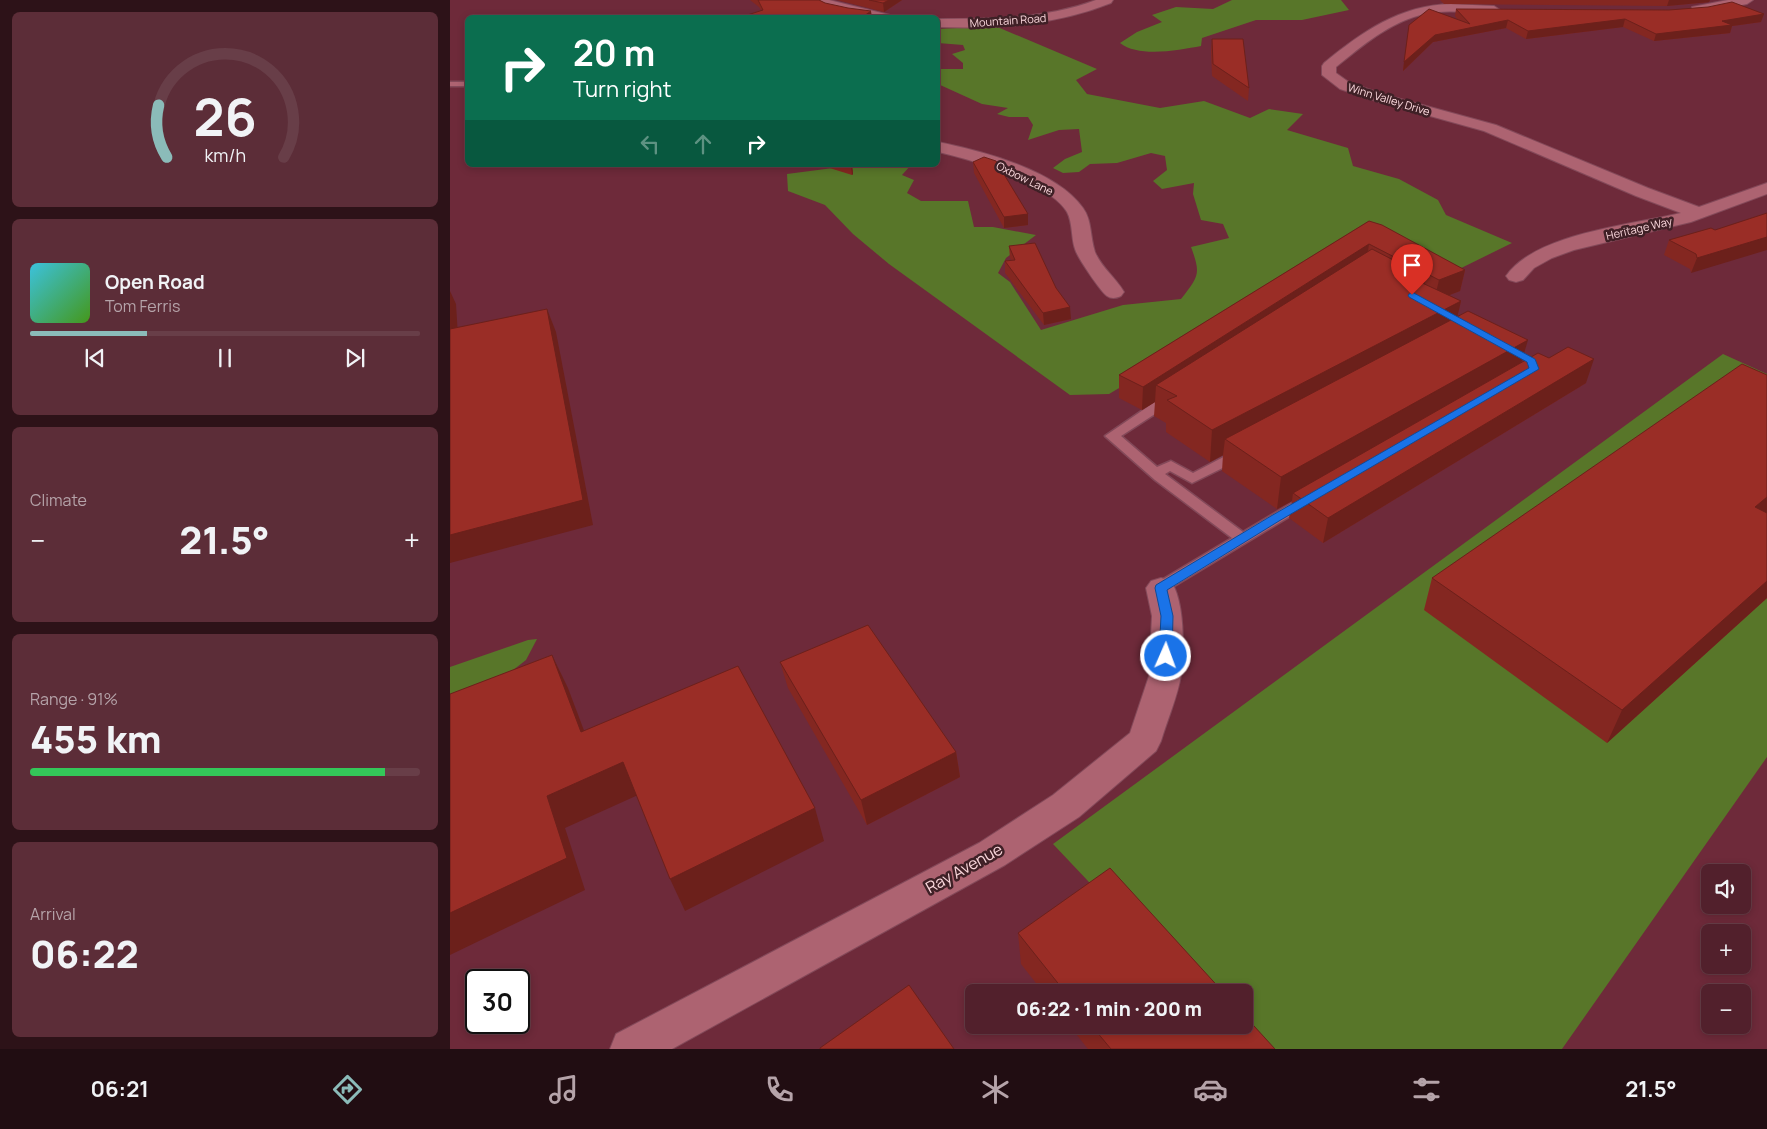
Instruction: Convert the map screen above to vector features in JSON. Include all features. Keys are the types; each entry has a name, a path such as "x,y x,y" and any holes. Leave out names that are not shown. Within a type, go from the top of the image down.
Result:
{"street":[{"path":"818,0 833,6 872,15"},
{"name":"Mountain Road","path":"940,23 1026,20 1076,12 1107,0"},
{"path":"1680,11 1705,9 1747,0"},
{"name":"Winn Valley Drive","path":"1506,10 1427,10 1399,18 1363,39 1329,66 1329,75 1346,86 1372,95 1496,131 1642,192 1698,213"},
{"name":"Oxbow Lane","path":"940,147 968,154 1007,167 1031,178 1061,196 1076,210 1085,252 1114,292"},
{"name":"Heritage Way","path":"1516,276 1520,268 1557,248 1698,213 1767,188"},
{"name":"Ray Avenue","path":"631,1049 746,984 992,854 1066,806 1144,741 1165,676 1167,616 1161,588"}],"lane":[{"path":"450,84 465,84"},
{"path":"1178,394 1112,436 1155,473 1242,538"},
{"path":"1155,473 1171,465 1192,480 1253,446"},
{"path":"1161,588 1318,494"}],"green space":[{"path":"1232,0 1341,0 1349,10 1302,20 1256,20 1202,38 1201,46 1182,49 1148,52 1128,48 1120,43 1137,32 1162,22 1152,15 1176,7 1213,9"},
{"path":"995,26 1097,69 1076,80 1087,94 1160,108 1204,101 1250,118 1269,109 1303,114 1287,130 1348,148 1353,166 1399,179 1438,200 1446,215 1512,243 1443,277 1370,240 1109,394 1070,395 889,264 853,234 825,205 788,191 787,174 835,167 909,167 902,175 914,180 907,193 921,201 968,201 974,227 993,227 1036,235 1006,258 998,273 1010,282 1041,330 1123,305 1181,299 1195,280 1197,269 1191,247 1229,238 1223,224 1201,220 1193,194 1194,183 1162,189 1153,181 1167,170 1165,156 1151,153 1117,163 1090,164 1079,172 1063,173 1053,168 1065,159 1082,152 1079,129 1059,130 1028,140 1033,125 1028,117 1009,117 997,114 1008,108 982,104 940,85 940,69 963,69 963,63 952,54 965,50 963,45 940,43 940,29"},
{"path":"1723,354 1767,374 1767,757 1562,1049 1246,1049 1245,1034 1253,1034 1253,984 1185,984 1053,844"},
{"path":"537,639 526,660 503,678 450,704 450,667 528,640"}],"building":[{"path":"758,0 819,0 848,8 871,11 865,15 747,15 763,10"},
{"path":"869,0 889,0 883,3"},
{"path":"1732,2 1764,14 1722,21 1732,25 1656,34 1625,19 1528,31 1508,20 1435,35 1404,62 1409,25 1429,9 1470,24 1456,9 1669,10 1708,7"},
{"path":"1212,39 1243,39 1249,88 1213,64"},
{"path":"984,157 996,161 1028,214 1004,217 973,162"},
{"path":"1767,213 1767,237 1697,258 1696,254 1669,240 1711,228 1715,230"},
{"path":"1369,221 1382,225 1465,270 1439,280 1369,244 1143,387 1119,375"},
{"path":"1035,243 1056,288 1070,307 1043,313 1005,261 1015,260 1009,246"},
{"path":"1372,249 1426,277 1418,281 1461,301 1212,430 1167,400 1177,396 1156,385"},
{"path":"547,309 583,500 450,535 450,329"},
{"path":"1468,311 1528,340 1281,477 1225,439"},
{"path":"1568,347 1594,359 1328,518 1293,493 1538,353 1549,358"},
{"path":"1742,364 1767,375 1767,497 1755,507 1767,513 1767,581 1622,710 1432,578"},
{"path":"868,625 956,752 861,800 780,662"},
{"path":"552,655 581,732 738,666 815,808 670,879 623,762 547,796 567,858 450,913 450,694"},
{"path":"1110,868 1216,984 1059,984 1018,933"},
{"path":"909,985 954,1049 820,1049 820,1048"},
{"path":"1253,1025 1275,1049 1111,1049 1098,1034 1253,1034"}],"route":[{"path":"1166,656 1167,616 1161,588 1275,518 1534,369 1532,361 1412,295"}]}
